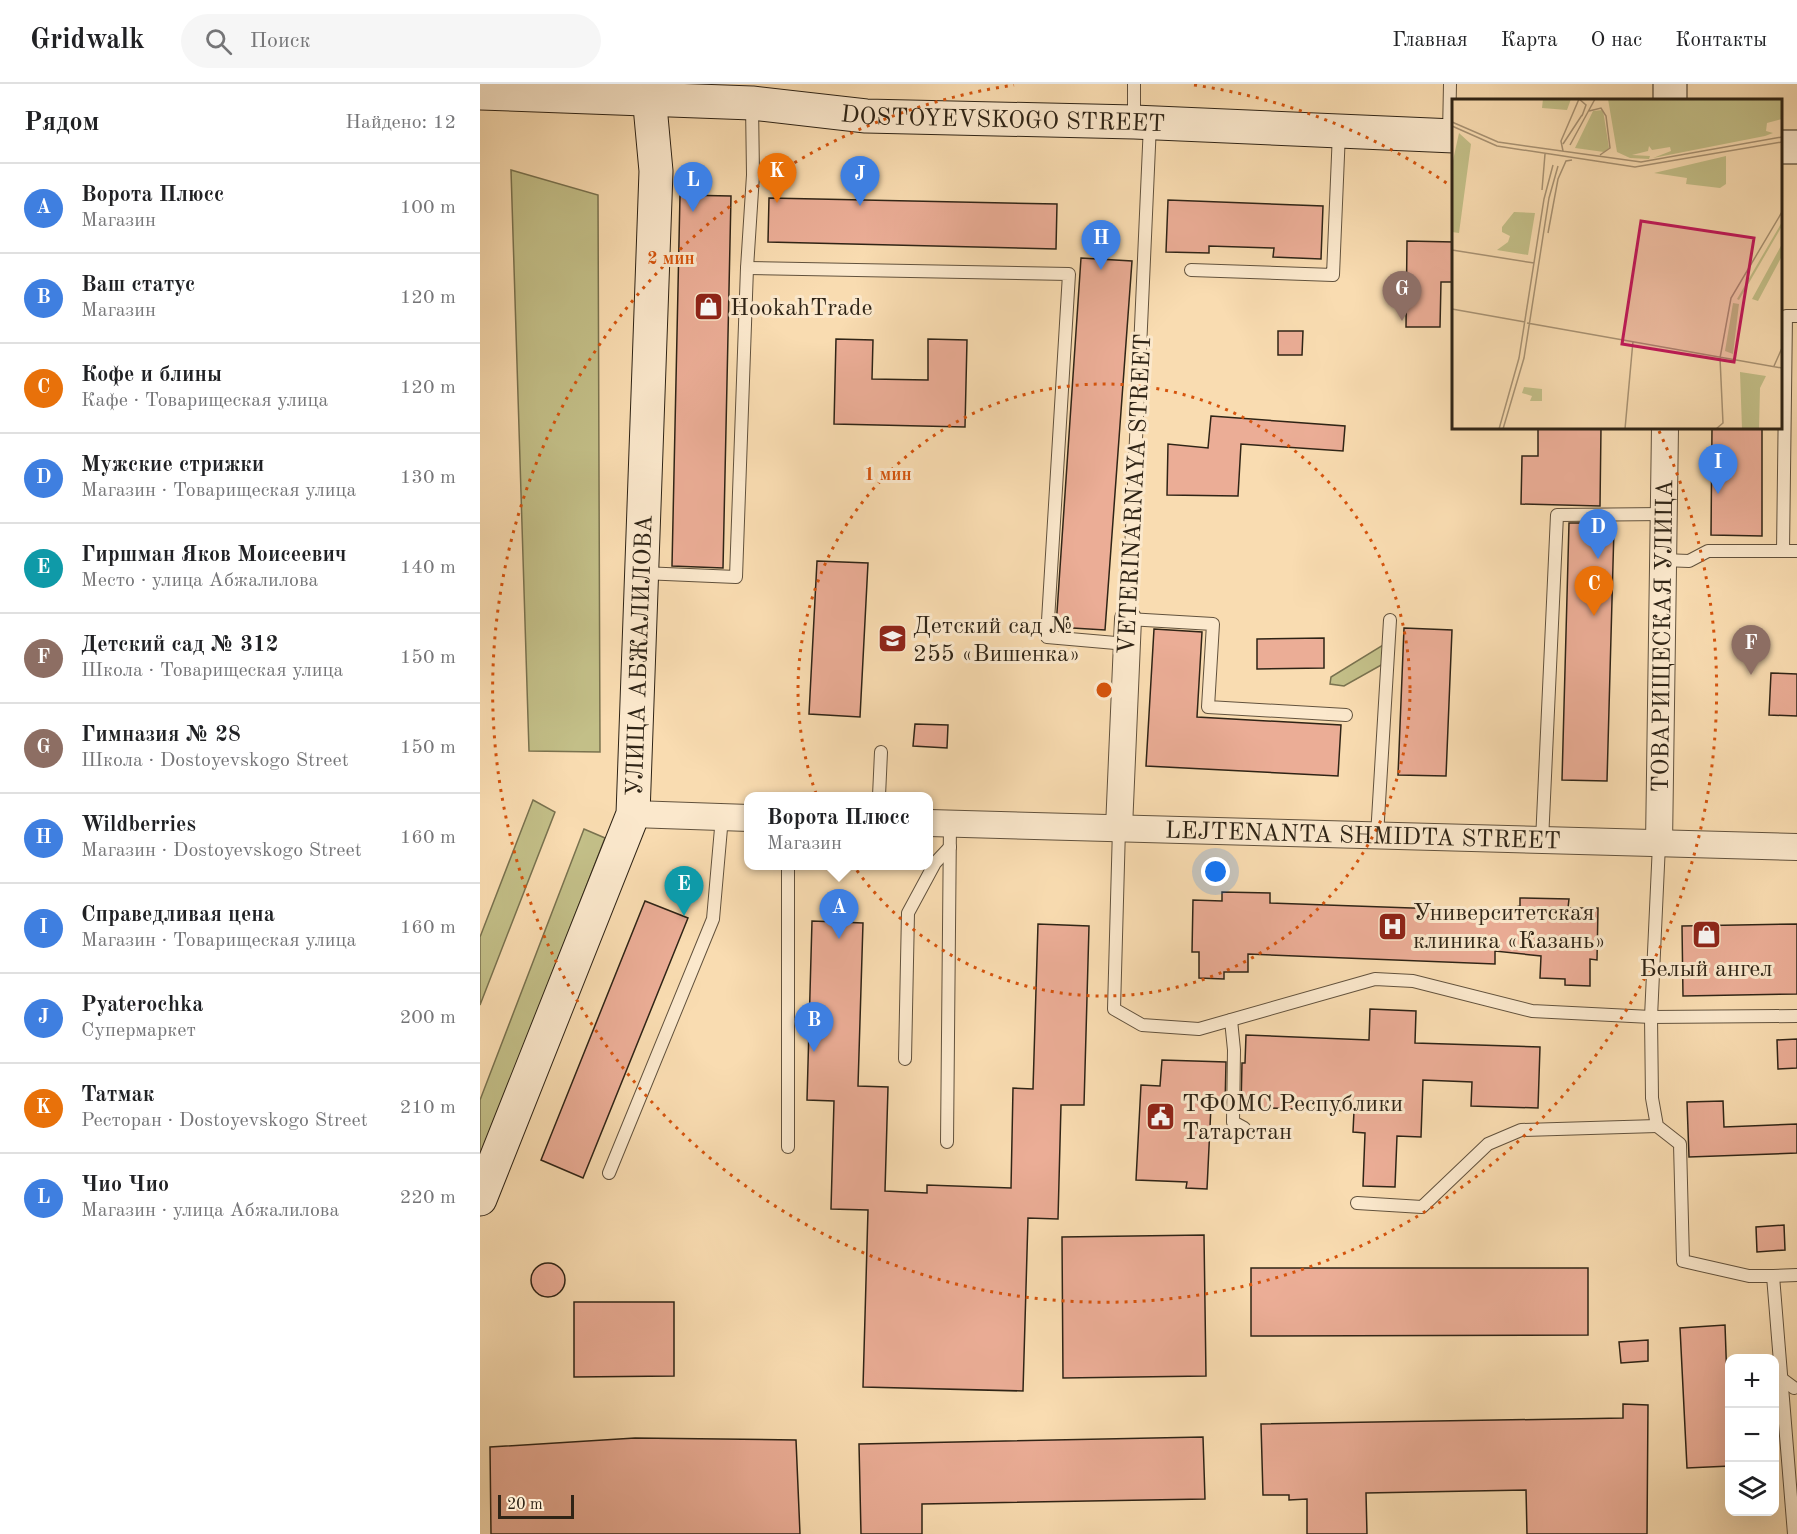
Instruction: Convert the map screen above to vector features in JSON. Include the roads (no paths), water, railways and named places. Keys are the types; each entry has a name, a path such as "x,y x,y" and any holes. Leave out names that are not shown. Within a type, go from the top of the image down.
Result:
{"street":[{"name":"DOSTOYEVSKOGO STREET","path":"480,93 549,95 649,92 866,116 1142,122 1451,136"},
{"name":"УЛИЦА АБЖАЛИЛОВА","path":"480,1199 633,814 656,171 649,92"},
{"name":"ТОВАРИЩЕСКАЯ УЛИЦА","path":"1659,844 1665,429"},
{"name":"VETERINARNAYA STREET","path":"1119,828 1128,631"},
{"path":"633,814 744,818"},
{"name":"LEJTENANTA SHMIDTA STREET","path":"943,831 1119,828 1797,847"}],"lane":[{"name":"VETERINARNAYA STREET","path":"1128,631 1142,122 1134,84"},
{"path":"1450,84 1451,136"},
{"path":"641,573 736,577 747,268 753,175 752,103"},
{"path":"1191,270 1333,275 1339,131"},
{"path":"747,268 1069,274 1047,637 1213,624 1208,707 1346,715"},
{"path":"1783,551 1786,316 1797,316"},
{"path":"1542,841 1557,515 1664,514"},
{"path":"1663,560 1689,561 1708,551 1797,551"},
{"path":"1377,836 1390,620"},
{"path":"879,792 881,752"},
{"path":"609,1173 713,919 722,817"},
{"name":"VETERINARNAYA STREET","path":"1119,828 1114,1009 1142,1025 1199,1029 1231,1020"},
{"path":"933,867 943,831"},
{"path":"943,831 947,1142"},
{"path":"1657,1126 1652,1098 1651,1017 1659,844"},
{"path":"788,870 788,1147"},
{"path":"905,1059 908,913 931,870"},
{"path":"1244,1128 1233,1122 1234,1050 1231,1020 1375,979 1413,981 1532,1011 1651,1017 1797,1016"},
{"path":"1357,1203 1422,1207 1488,1144 1521,1130 1657,1126 1680,1144 1683,1261 1749,1276 1797,1275"},
{"path":"1773,1276 1794,1534"},
{"path":"1782,1379 1794,1388"}],"place":[{"name":"Татмак","path":"777,203"},
{"name":"Pyaterochka","path":"860,206"},
{"name":"Чио Чио","path":"693,212"},
{"name":"Wildberries","path":"1101,270"},
{"name":"HookahTrade","path":"709,307"},
{"name":"Гимназия № 28","path":"1402,321"},
{"name":"Справедливая цена","path":"1718,494"},
{"name":"Мужские стрижки","path":"1598,559"},
{"name":"Кофе и блины","path":"1594,616"},
{"name":"Детский сад № 255 «Вишенка»","path":"892,639"},
{"name":"Детский сад № 312","path":"1751,675"},
{"name":"Гиршман Яков Моисеевич","path":"684,916"},
{"name":"Университетская клиника «Казань»","path":"1392,926"},
{"name":"Белый ангел","path":"1706,935"},
{"name":"Ворота Плюсс","path":"839,939"},
{"name":"Ваш статус","path":"814,1052"},
{"name":"ТФОМС Республики Татарстан","path":"1161,1117"}]}
